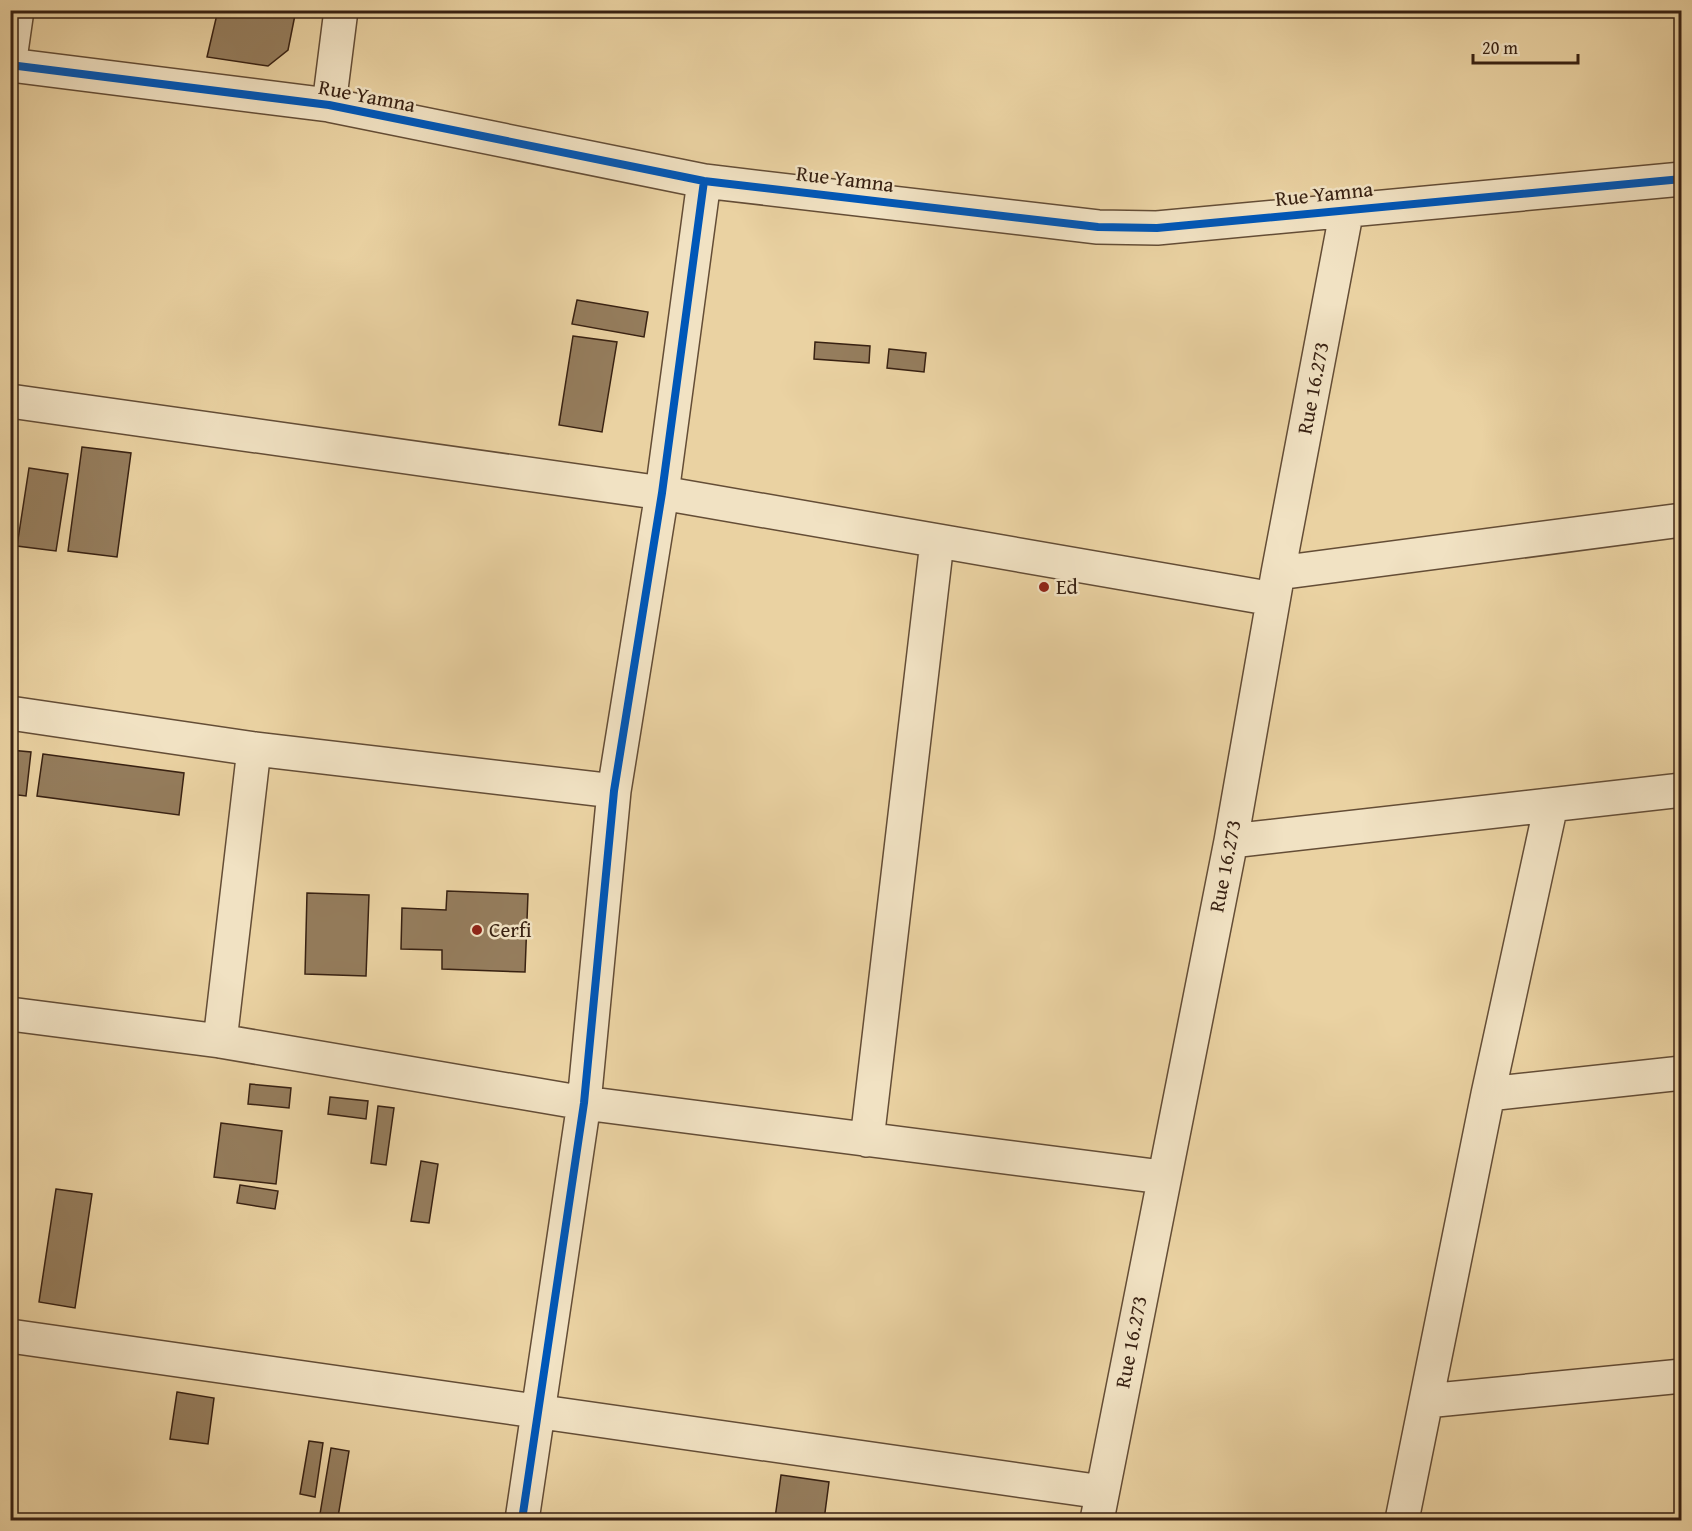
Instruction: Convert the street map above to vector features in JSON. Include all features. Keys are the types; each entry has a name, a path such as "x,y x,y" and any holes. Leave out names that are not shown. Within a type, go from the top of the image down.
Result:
{"street":[{"path":"10,59 17,10"},
{"path":"329,105 341,10"},
{"name":"Rue Yamna","path":"10,65 329,105 704,181 1098,227 1157,228 1682,179"},
{"path":"522,1521 584,1104 614,791 662,493 704,181"},
{"name":"Rue 16.273","path":"1100,1506 1162,1177 1231,841 1275,586 1347,209"},
{"path":"10,401 662,493 937,542 1275,586 1682,520"},
{"path":"867,1140 937,542"},
{"path":"10,713 255,749 614,791"},
{"path":"220,1041 255,749"},
{"path":"1231,841 1682,790"},
{"path":"1402,1521 1488,1094 1551,805"},
{"path":"10,1014 220,1041 584,1104 1162,1177"},
{"path":"1488,1094 1682,1073"},
{"path":"10,1336 538,1412 1100,1506"},
{"path":"1426,1401 1682,1376"}],"building":[{"path":"218,10 296,10 288,50 268,66 207,57"},
{"path":"577,300 648,312 644,337 572,324"},
{"path":"573,336 617,342 602,432 559,425"},
{"path":"815,342 870,346 869,363 814,359"},
{"path":"889,349 926,353 924,372 887,368"},
{"path":"82,447 131,453 117,557 68,551"},
{"path":"29,468 68,474 56,551 17,546"},
{"path":"10,750 31,752 26,796 10,794"},
{"path":"43,754 184,773 179,815 37,796"},
{"path":"447,891 528,894 525,972 442,969 442,950 401,949 402,908 446,910"},
{"path":"307,893 369,895 366,976 305,974"},
{"path":"250,1084 291,1088 289,1108 248,1104"},
{"path":"330,1097 368,1101 366,1119 328,1114"},
{"path":"378,1106 394,1108 386,1165 371,1163"},
{"path":"221,1123 282,1131 276,1184 214,1177"},
{"path":"421,1161 438,1164 429,1223 411,1221"},
{"path":"240,1185 278,1191 275,1209 237,1203"},
{"path":"56,1189 92,1194 75,1308 39,1302"},
{"path":"177,1392 214,1398 208,1444 170,1439"},
{"path":"309,1441 323,1443 315,1497 300,1494"},
{"path":"331,1448 349,1451 338,1517 320,1514"},
{"path":"781,1475 829,1482 824,1520 775,1518"}],"cycle path":[{"path":"10,65 329,105 704,181 1098,227 1157,228 1682,179"},
{"path":"522,1520 584,1103 614,791 662,493 704,181"}],"place":[{"name":"Ed","path":"1044,587"},
{"name":"Cerfi","path":"477,930"}]}
